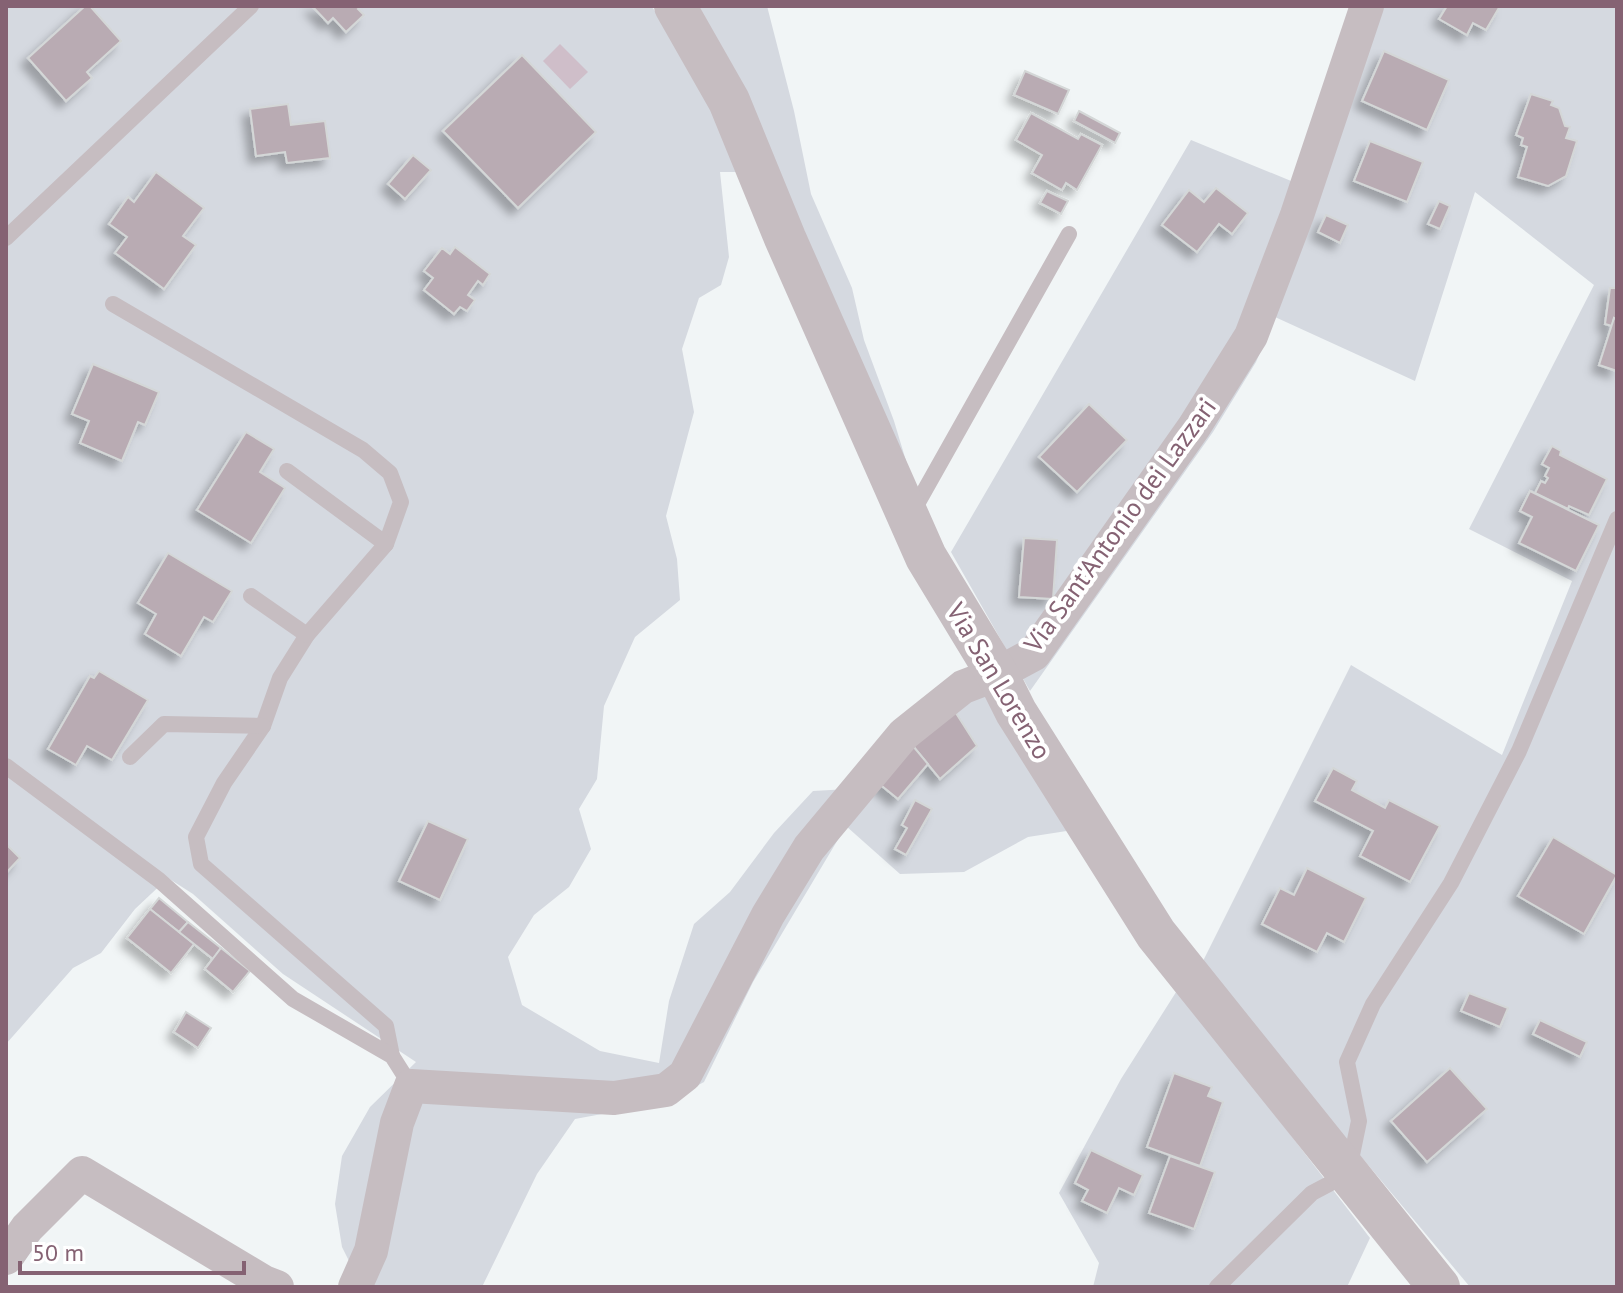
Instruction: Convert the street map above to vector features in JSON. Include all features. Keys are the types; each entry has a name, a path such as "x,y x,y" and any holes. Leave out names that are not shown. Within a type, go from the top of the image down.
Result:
{"street":[{"name":"Via San Lorenzo","path":"675,6 729,101 785,238 926,557 997,674 1016,712 1156,934 1439,1287"},
{"name":"Via Sant'Antonio dei Lazzari","path":"411,1086 614,1098 666,1090 685,1075 768,915 809,848 904,734 963,687 997,674 1034,654 1194,427 1251,336 1297,215 1367,6"},
{"path":"355,1287 371,1251 397,1123 411,1086"},
{"path":"6,1258 27,1228 82,1173 277,1287"}],"lane":[{"path":"6,238 251,6"},
{"path":"909,518 1069,234"},
{"path":"113,304 363,450 390,473 401,502 386,544 307,635 280,678 263,726 224,783 196,837 201,864 386,1026 392,1056 411,1086"},
{"path":"287,471 386,544"},
{"path":"1217,1287 1312,1193 1348,1174 1359,1121 1347,1062 1373,1004 1451,883 1519,751 1617,519"},
{"path":"251,596 307,635"},
{"path":"130,757 164,724 263,726"},
{"path":"6,766 159,880 293,999 392,1056"}],"shaded area":[{"path":"6,6 651,6 674,35 684,6 767,6 811,194 852,288 864,340 913,484 737,172 720,172 729,257 721,285 699,298 682,349 694,412 666,516 677,559 680,600 635,637 604,706 597,779 579,809 591,849 569,887 534,915 508,957 522,1005 600,1051 659,1063 669,1001 694,924 730,892 774,833 813,791 866,788 983,686 1073,830 1028,837 964,872 900,874 846,826 753,982 704,1082 667,1102 575,1119 537,1174 482,1287 362,1287 342,1247 335,1204 342,1156 370,1107 416,1062 283,974 193,894 168,878 135,909 101,953 73,968 6,1044"},
{"path":"1356,6 1617,6 1617,1287 1470,1287 1201,965 1351,665 1502,755 1572,581 1469,529 1594,285 1475,192 1415,381 1275,317 1256,362 1213,432 1030,691 951,552 1191,140 1296,183"},
{"path":"560,44 588,72 570,89 543,61"},
{"path":"1178,989 1370,1238 1347,1287 1093,1287 1099,1263 1059,1193 1121,1079"}],"building":[{"path":"85,6 90,6 121,41 87,72 92,78 66,101 28,58"},
{"path":"312,6 361,6 358,9 364,15 346,32 333,18 328,23"},
{"path":"1447,6 1500,6 1486,30 1473,23 1467,35 1439,19"},
{"path":"1384,51 1449,80 1427,130 1362,101"},
{"path":"522,55 596,132 518,208 443,131"},
{"path":"1025,71 1069,90 1058,114 1014,95"},
{"path":"1531,94 1553,101 1551,105 1559,108 1565,126 1570,127 1566,138 1577,141 1566,176 1548,186 1518,177 1527,147 1521,145 1523,138 1516,135"},
{"path":"288,104 291,125 325,121 330,158 287,163 285,152 256,156 250,109"},
{"path":"1079,111 1120,133 1115,143 1074,121"},
{"path":"1031,113 1078,139 1081,134 1102,145 1077,190 1066,183 1062,190 1032,173 1042,155 1016,140"},
{"path":"1370,141 1423,162 1407,202 1354,181"},
{"path":"413,155 431,170 405,199 388,184"},
{"path":"156,172 204,208 183,236 196,245 164,289 115,253 127,237 109,224 128,197 134,202"},
{"path":"1216,188 1248,213 1232,234 1219,224 1197,252 1162,225 1189,190 1204,202"},
{"path":"1047,191 1068,201 1061,214 1040,203"},
{"path":"1439,201 1450,206 1440,229 1428,224"},
{"path":"1326,215 1348,225 1340,243 1318,232"},
{"path":"455,247 490,274 483,285 478,281 468,295 475,300 467,311 460,307 454,314 424,290 433,278 424,271 442,248 450,254"},
{"path":"1610,288 1617,288 1617,320 1614,318 1612,326 1605,324"},
{"path":"1614,318 1617,320 1617,371 1599,365"},
{"path":"93,364 159,392 145,425 138,422 122,461 80,443 89,421 72,414"},
{"path":"1089,404 1127,440 1077,492 1039,457"},
{"path":"246,432 274,449 260,472 285,488 251,543 197,510"},
{"path":"1552,446 1561,451 1560,455 1607,479 1589,515 1535,493 1541,481 1545,483 1548,478 1545,476 1549,468 1542,464"},
{"path":"1530,491 1599,525 1576,571 1519,543 1532,517 1520,511"},
{"path":"1024,538 1057,540 1053,599 1019,597"},
{"path":"168,553 232,591 213,622 204,617 181,656 145,634 156,614 138,603"},
{"path":"99,671 148,700 112,760 87,746 76,765 48,749 90,676 94,678"},
{"path":"954,710 977,746 940,779 908,740"},
{"path":"908,740 928,764 898,799 877,782"},
{"path":"1333,768 1357,781 1352,790 1385,808 1389,800 1440,826 1410,882 1360,856 1373,831 1315,801"},
{"path":"915,800 932,809 906,855 895,849 907,828 902,825"},
{"path":"428,821 468,839 440,900 399,881"},
{"path":"1553,837 1617,875 1584,934 1518,896"},
{"path":"6,844 20,858 6,873"},
{"path":"1307,868 1366,898 1344,942 1327,933 1317,952 1262,924 1280,888 1294,895"},
{"path":"159,898 188,922 179,932 150,909"},
{"path":"150,909 194,944 171,973 127,938"},
{"path":"188,922 221,948 213,959 179,932"},
{"path":"221,948 250,971 233,992 205,969"},
{"path":"1469,993 1508,1008 1500,1027 1461,1011"},
{"path":"186,1012 211,1028 198,1048 174,1032"},
{"path":"1540,1020 1587,1042 1580,1057 1533,1034"},
{"path":"1450,1068 1487,1109 1427,1162 1391,1121"},
{"path":"1174,1073 1212,1087 1208,1096 1223,1102 1200,1166 1147,1147"},
{"path":"1091,1150 1143,1175 1134,1195 1119,1188 1107,1213 1082,1201 1088,1190 1075,1183"},
{"path":"1170,1156 1215,1172 1194,1229 1149,1213"}]}
